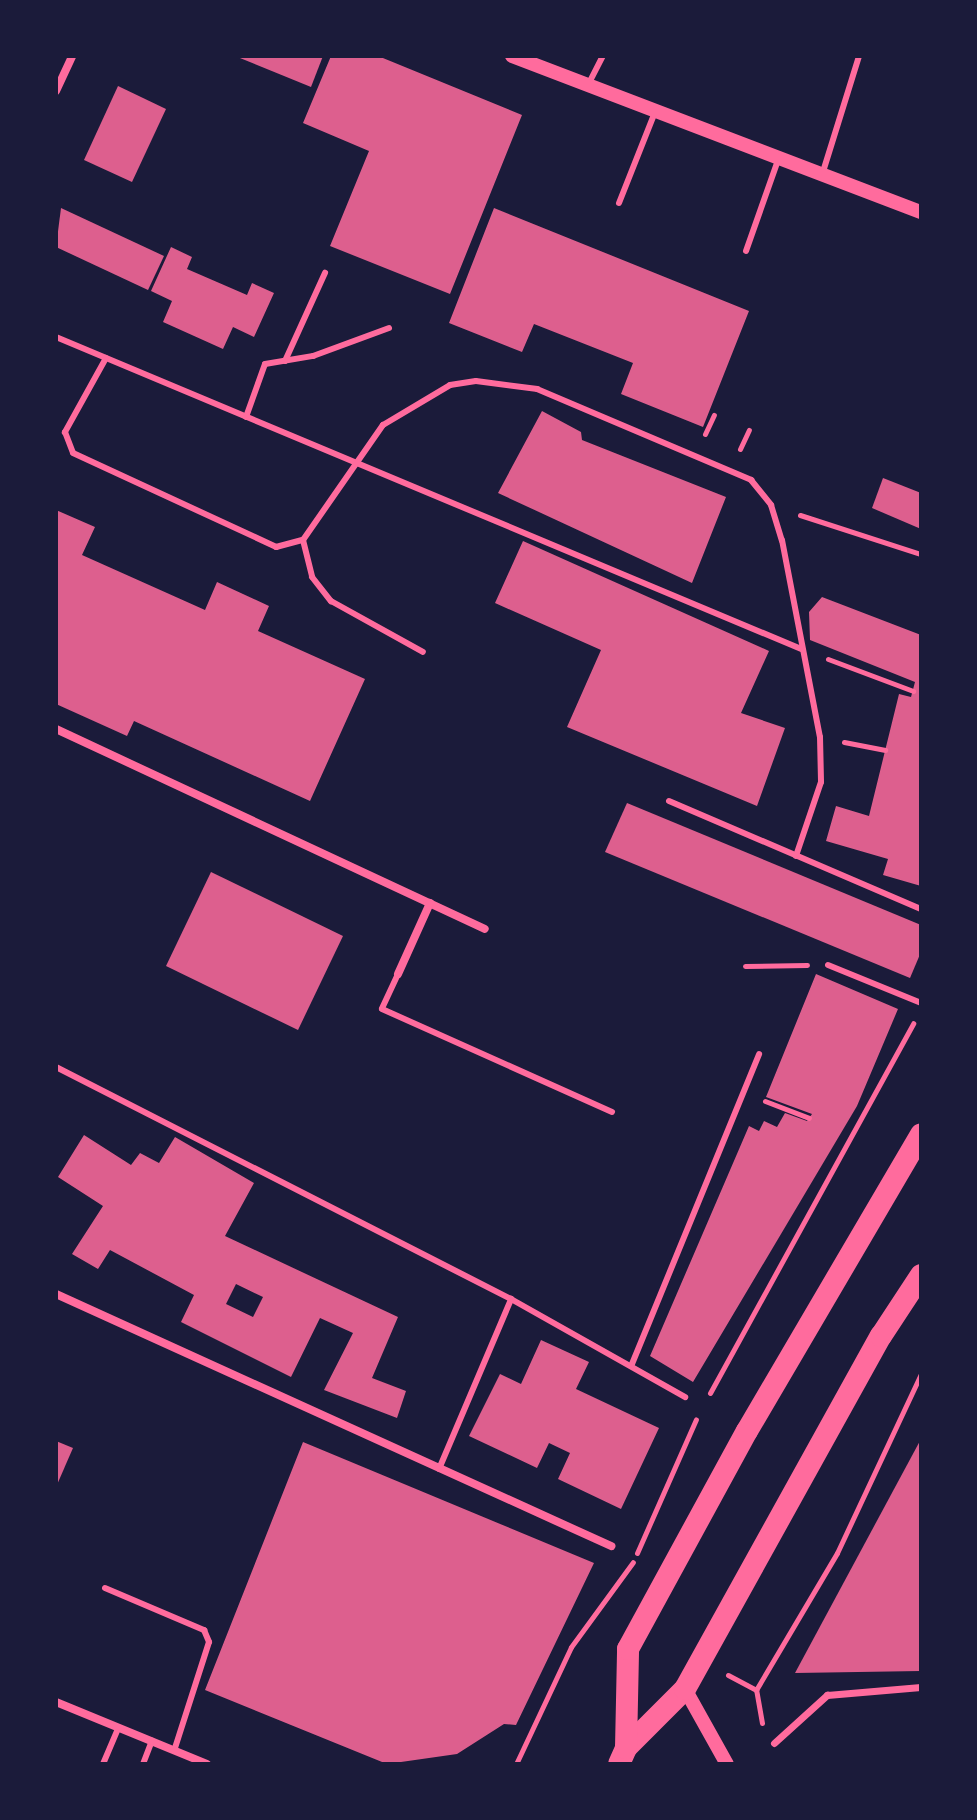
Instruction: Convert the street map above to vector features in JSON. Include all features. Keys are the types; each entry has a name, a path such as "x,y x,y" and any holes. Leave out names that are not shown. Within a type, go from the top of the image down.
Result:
{"highway":[{"path":"623,1756 628,1649 747,1431 921,1134"},
{"path":"623,1756 685,1689 881,1336 921,1275"}],"street":[{"path":"56,91 72,56"},
{"path":"512,56 921,212"},
{"path":"56,729 485,929"},
{"path":"398,974 430,903"},
{"path":"56,1294 438,1472 611,1546"},
{"path":"774,1743 827,1695 921,1687"},
{"path":"685,1689 727,1764"},
{"path":"56,1702 207,1764"}],"lane":[{"path":"588,86 603,56"},
{"path":"821,176 859,56"},
{"path":"619,203 655,112"},
{"path":"746,251 778,160"},
{"path":"285,361 325,273"},
{"path":"246,417 265,364 285,361 389,328"},
{"path":"56,337 801,649"},
{"path":"106,358 65,432 73,453 276,547 303,540 383,425 450,385 476,381 537,389 732,468 751,480 771,505 820,737 821,782 796,856"},
{"path":"303,540 312,577 331,601 423,652"},
{"path":"669,801 921,909"},
{"path":"828,965 921,1005"},
{"path":"398,974 382,1009 612,1112"},
{"path":"632,1364 759,1054"},
{"path":"56,1067 511,1299 632,1364 685,1397"},
{"path":"438,1472 511,1299"},
{"path":"105,1588 204,1630 209,1642 174,1751"},
{"path":"103,1764 118,1728"},
{"path":"143,1764 152,1741"}],"path":[{"path":"771,505 921,554"},
{"path":"801,649 913,691"},
{"path":"820,737 885,750"},
{"path":"745,966 828,965"},
{"path":"516,1764 571,1647 628,1574 689,1432 921,1005"},
{"path":"742,1092 809,1118"},
{"path":"843,1131 851,1135"},
{"path":"756,1690 837,1553 921,1374"}],"building":[{"path":"235,56 323,56 311,87"},
{"path":"331,56 378,56 522,115 450,294 330,246 369,151 303,123"},
{"path":"118,86 166,109 132,182 84,160"},
{"path":"61,208 164,256 148,290 56,247"},
{"path":"494,208 749,311 703,427 621,394 633,363 534,324 522,352 449,323"},
{"path":"171,247 192,257 187,269 247,295 252,283 274,293 254,337 233,327 223,349 163,322 172,301 151,291"},
{"path":"542,411 581,432 582,440 726,497 692,583 498,493"},
{"path":"883,478 921,493 921,529 872,508"},
{"path":"56,510 95,527 82,555 205,610 217,582 269,606 258,631 365,679 310,801 134,721 127,736 56,704"},
{"path":"523,541 769,651 741,713 785,728 757,806 567,727 601,650 495,603"},
{"path":"822,597 921,635 921,886 883,875 888,859 826,841 836,806 869,816 899,694 911,697 915,682 810,640 809,612"},
{"path":"627,803 921,925 921,952 910,978 605,852"},
{"path":"211,872 343,936 298,1030 166,966"},
{"path":"816,974 898,1009 857,1106 693,1382 650,1356 749,1126 759,1131 764,1121 777,1127 785,1113 807,1121 812,1114 766,1097"},
{"path":"84,1135 131,1165 140,1153 159,1163 175,1137 254,1183 225,1236 398,1317 372,1378 406,1391 397,1418 324,1390 353,1333 320,1318 291,1377 181,1322 194,1295 110,1250 98,1269 72,1254 103,1206 58,1177","holes":["236,1284 263,1297 253,1317 226,1304"]},
{"path":"541,1340 589,1362 576,1389 659,1428 621,1509 558,1479 570,1453 549,1443 537,1468 469,1436 500,1374 521,1384"},
{"path":"921,1439 921,1671 795,1673"},
{"path":"56,1441 73,1448 56,1487"},
{"path":"303,1442 594,1563 516,1725 504,1724 457,1754 387,1764 205,1690"}]}
